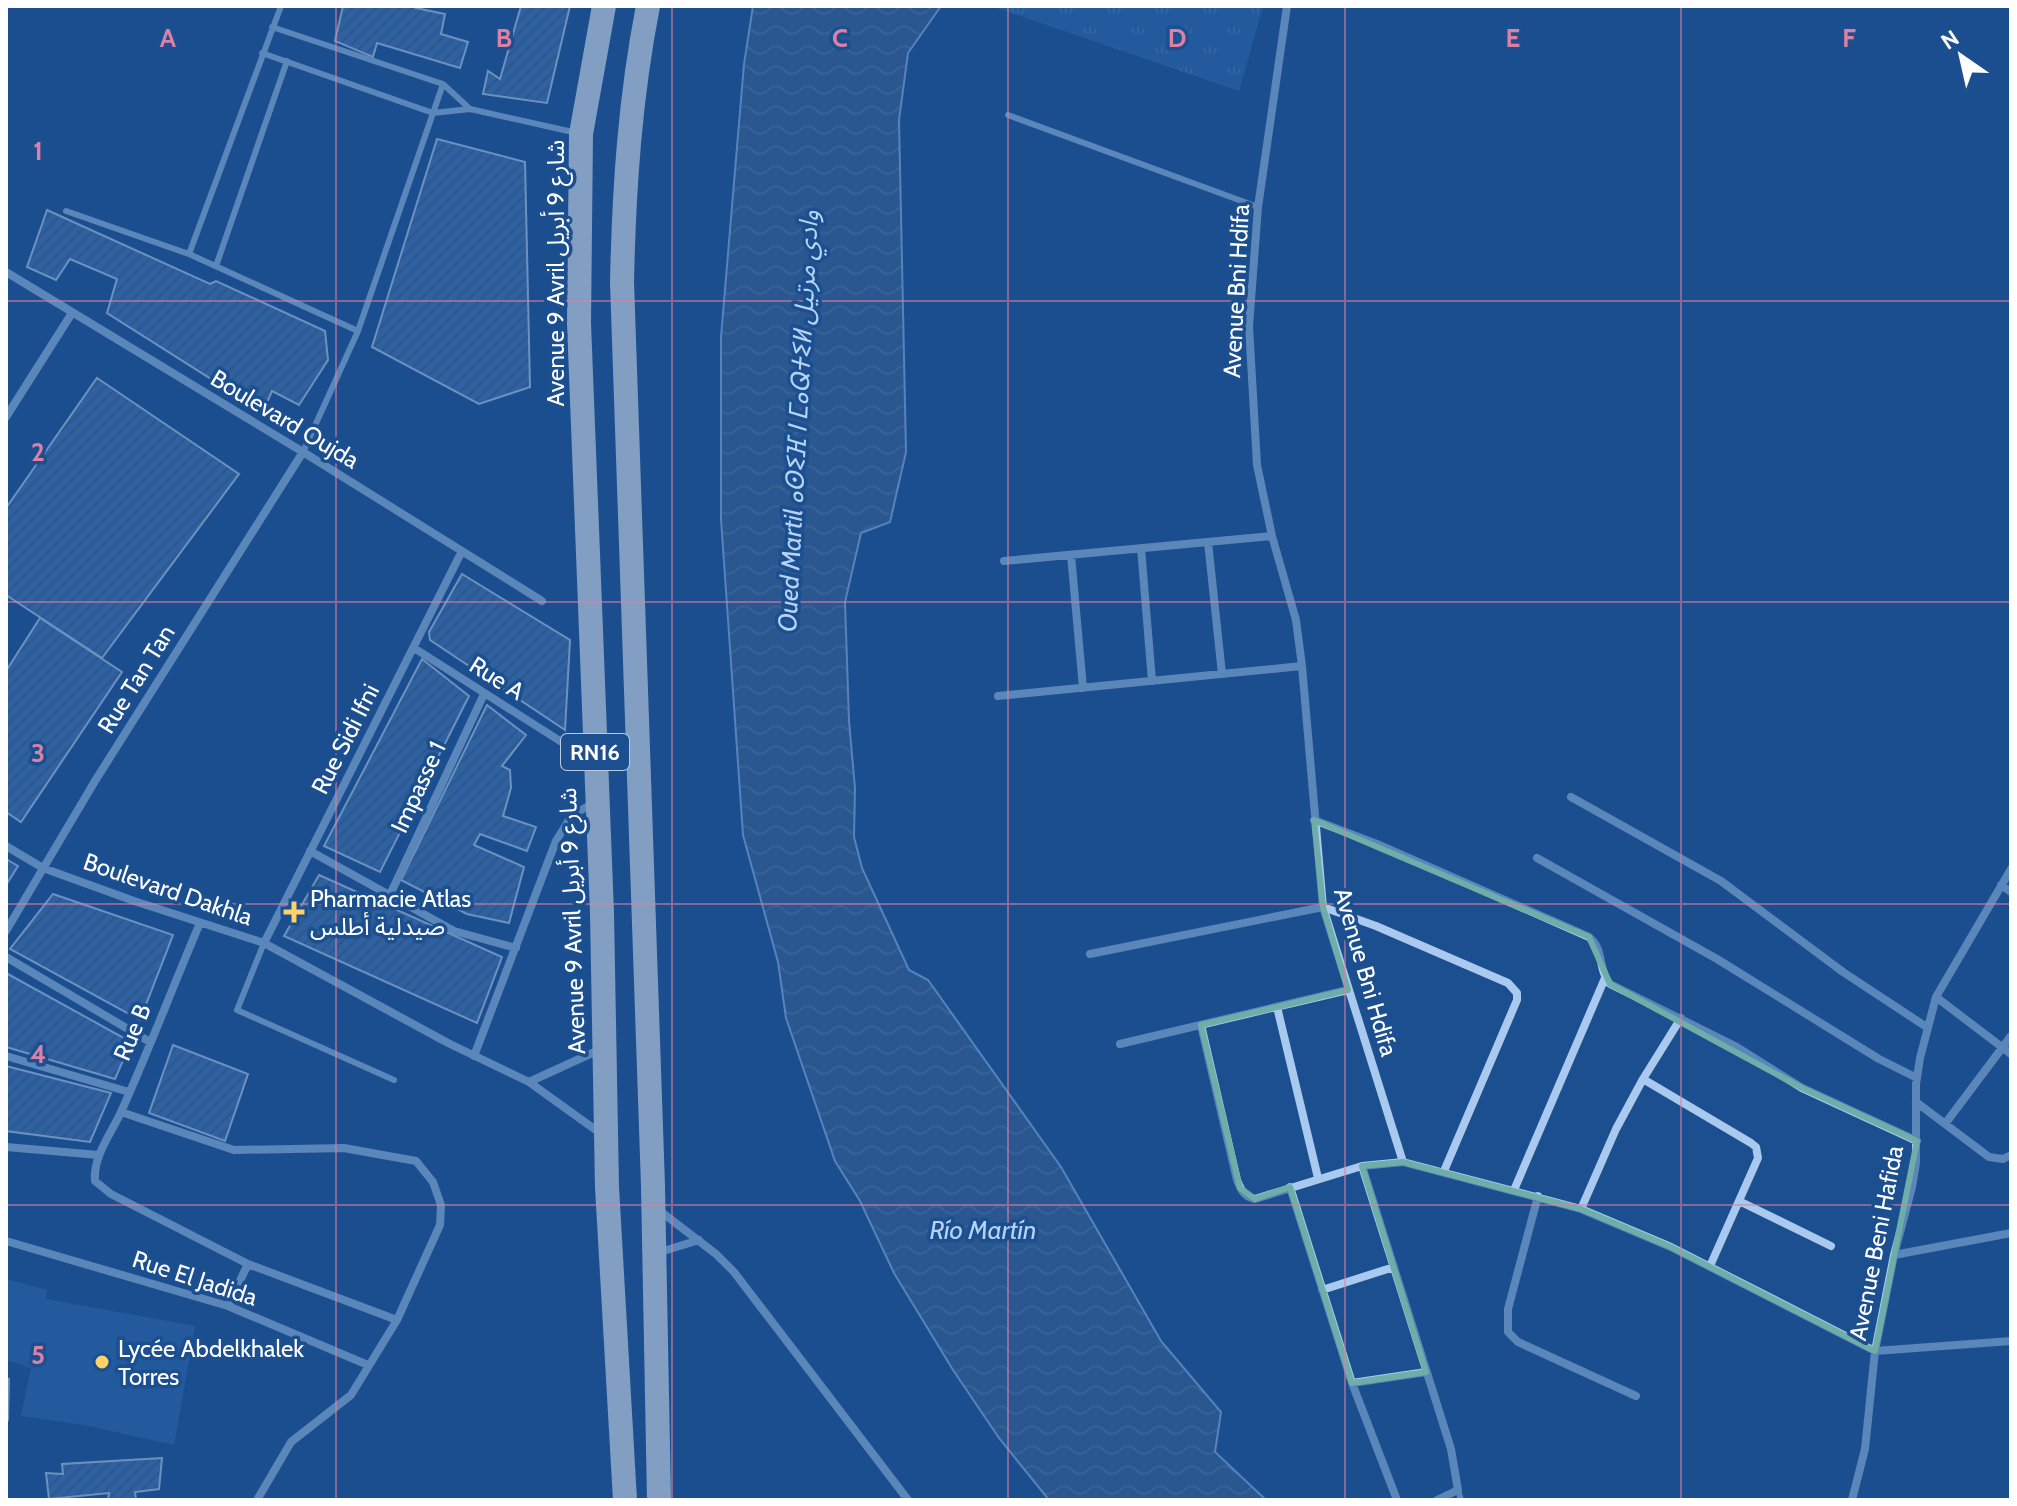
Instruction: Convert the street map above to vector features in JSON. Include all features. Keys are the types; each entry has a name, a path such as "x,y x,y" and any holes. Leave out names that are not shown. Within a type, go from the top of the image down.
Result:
{"highway":[{"name":"Avenue 9 Avril شارع 9 أبريل","path":"604,6 581,134 579,323 602,927 605,1136 625,1500"},
{"name":"RN16","path":"648,6 631,110 624,188 622,282 655,1254 659,1500"}],"street":[{"name":"Avenue Bni Hdifa","path":"1287,6 1258,207 1249,326 1257,465 1272,536 1296,620 1323,907 1403,1162"},
{"name":"Boulevard Oujda","path":"6,272 542,601"},
{"path":"6,417 72,313"},
{"name":"Rue Tan Tan","path":"6,931 95,781 303,452"},
{"path":"1004,561 1272,536"},
{"path":"1208,542 1222,674"},
{"path":"1141,548 1152,681"},
{"name":"Rue Sidi Ifni","path":"264,943 461,553"},
{"path":"1071,555 1083,688"},
{"name":"Rue A","path":"414,648 560,741"},
{"path":"998,696 1302,666"},
{"name":"Impasse 1","path":"389,897 484,694"},
{"path":"1571,797 1721,881 1843,972 1928,1028"},
{"path":"474,1056 556,841 566,822 582,808 597,802"},
{"path":"1314,820 1377,844 1589,937 1600,951 1600,965 1610,984 1735,1046 1802,1088 1917,1141"},
{"name":"Boulevard Dakhla","path":"6,846 43,868 264,943 474,1056 529,1082 605,1136"},
{"path":"310,851 454,931 516,948"},
{"path":"1537,858 1717,959 1879,1059 1917,1078"},
{"name":"Avenue Beni Hafida","path":"1852,1500 1865,1449 1875,1351 1894,1255 1912,1187 1917,1141 1917,1078 1928,1028 1936,997 2011,869"},
{"path":"2001,885 2011,892"},
{"path":"1090,954 1323,907 1366,921 1508,983 1517,993 1517,1000 1444,1171"},
{"name":"Rue B","path":"99,1155 121,1112 200,923"},
{"path":"6,957 150,1042"},
{"path":"1514,1190 1605,978"},
{"path":"1120,1044 1348,990"},
{"path":"1936,997 2011,1054"},
{"path":"1277,1007 1318,1178"},
{"path":"1581,1209 1616,1129 1681,1018"},
{"path":"1201,1025 1240,1188 1249,1198 1255,1199 1362,1166 1403,1162 1581,1209 1671,1247 1875,1351 2011,1341"},
{"path":"1945,1124 2011,1036"},
{"path":"529,1082 604,1048"},
{"path":"6,1056 129,1092"},
{"path":"1643,1079 1756,1147 1758,1158 1710,1266"},
{"path":"1916,1102 1989,1157 1997,1160 2011,1155"},
{"path":"121,1112 234,1150 344,1148 416,1161 433,1182 441,1205 440,1225 397,1320 351,1395 291,1442 257,1500"},
{"path":"6,1147 99,1155 94,1172 99,1186 248,1264 397,1320"},
{"path":"1362,1166 1451,1449 1459,1495 1437,1500"},
{"path":"1290,1187 1352,1383 1397,1500"},
{"path":"1538,1196 1508,1309 1508,1332 1518,1342 1636,1396"},
{"path":"1739,1201 1831,1246"},
{"path":"653,1206 699,1240 734,1272 908,1500"},
{"path":"1894,1255 2011,1233"},
{"path":"655,1254 699,1240"},
{"name":"Rue El Jadida","path":"6,1241 228,1306 368,1365"},
{"path":"228,1306 248,1264"},
{"path":"1322,1290 1394,1267"},
{"path":"1352,1383 1426,1372"}],"lane":[{"path":"189,254 281,6"},
{"path":"272,27 443,84 470,109"},
{"path":"262,53 433,113 470,109 581,134"},
{"path":"216,266 287,61"},
{"path":"303,452 358,331 443,84"},
{"path":"1008,115 1258,207"},
{"path":"66,211 189,254 358,331"},
{"path":"264,943 237,1010 394,1080"}],"highlighted area":[{"path":"1314,820 1589,937 1610,984 1802,1088 1917,1141 1875,1351 1671,1247 1581,1209 1403,1162 1362,1166 1426,1372 1352,1383 1290,1187 1255,1199 1240,1188 1201,1025 1348,990 1323,907"}],"green space":[{"path":"991,6 1263,6 1239,91"},
{"path":"6,1279 47,1290 46,1299 195,1326 174,1445 84,1425 21,1416 31,1368 6,1360"}],"water":[{"name":"Río Martín","path":"753,6 941,6 908,53 899,120 906,452 890,522 861,533 845,602 855,788 854,837 862,868 909,970 928,980 1061,1167 1161,1341 1221,1412 1215,1452 1266,1500 1049,1500 999,1438 953,1370 894,1273 860,1201 835,1161 786,1018 778,962 743,835 721,519 721,337 744,64"}],"building":[{"path":"343,6 417,6 445,14 441,34 468,42 460,68 377,43 373,57 335,41"},
{"path":"521,6 570,6 547,103 483,94 488,71 500,79"},
{"path":"437,139 525,162 530,387 479,404 372,347"},
{"path":"47,210 210,284 216,281 325,331 328,360 299,405 272,391 263,412 107,313 117,279 70,259 56,280 27,267"},
{"path":"97,378 239,474 102,658 6,595 6,508"},
{"path":"462,574 570,640 565,730 430,640 429,632"},
{"path":"40,618 122,672 21,822 6,812 6,671"},
{"path":"422,659 469,696 380,872 324,846"},
{"path":"487,705 526,735 502,766 510,770 511,788 503,816 536,827 527,851 480,834 474,845 524,867 509,923 467,914 401,880"},
{"path":"6,859 18,866 6,885"},
{"path":"319,875 502,957 477,1023 284,936"},
{"path":"53,894 173,935 140,1020 10,949"},
{"path":"6,973 131,1042 115,1079 6,1047"},
{"path":"173,1045 248,1074 225,1141 149,1113"},
{"path":"6,1066 111,1093 90,1142 6,1131"},
{"path":"6,1378 9,1379 6,1421"},
{"path":"162,1458 159,1489 135,1492 136,1500 108,1500 109,1493 49,1499 46,1473 63,1474 62,1464"}],"place":[{"name":"Pharmacie Atlas صيدلية أطلس","path":"294,912"},
{"name":"Lycée Abdelkhalek Torres","path":"102,1362"}],"water label":[{"name":"Oued Martil ⴰⵙⵉⴼ ⵏ ⵎⴰⵕⵜⵉⵍ وادي مرتيل","path":"798,421"}]}
